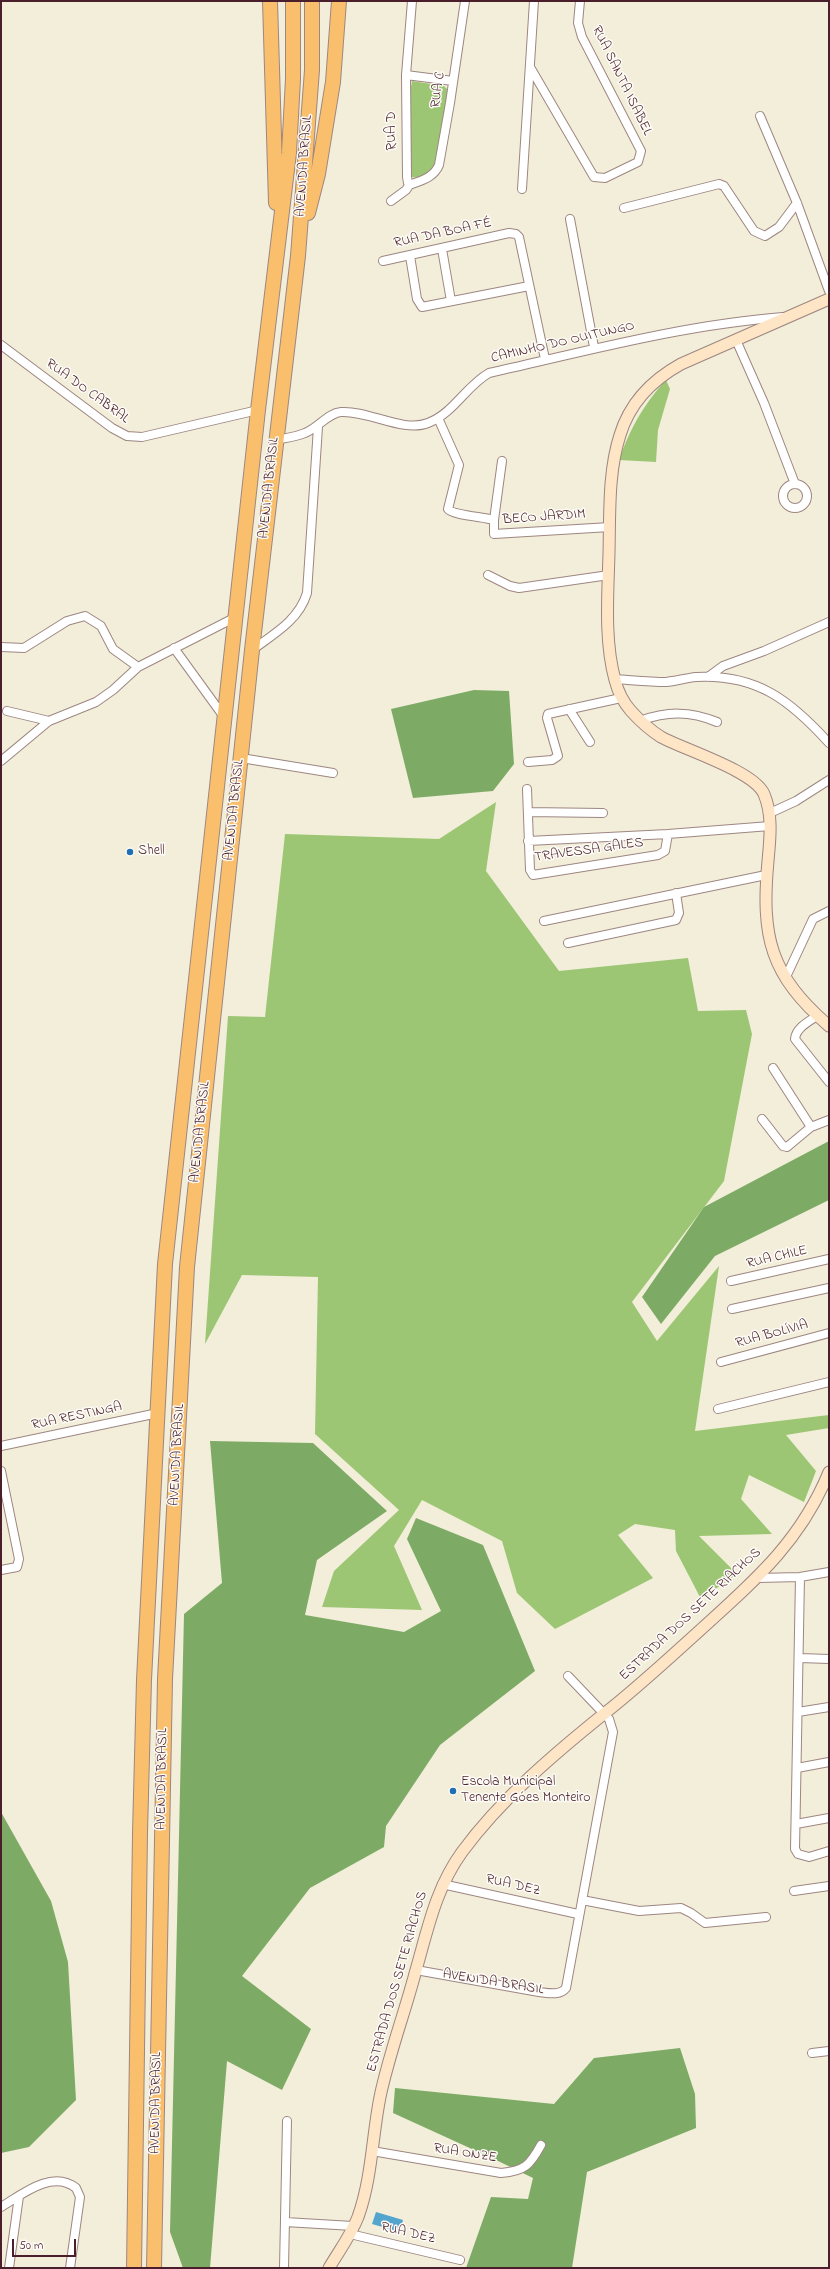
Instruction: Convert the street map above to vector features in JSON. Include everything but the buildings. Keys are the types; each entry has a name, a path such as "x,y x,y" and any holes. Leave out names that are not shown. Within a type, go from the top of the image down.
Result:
{"highway":[{"path":"270,1 276,265"},
{"name":"AVENIDA BRASIL","path":"134,2268 144,1680 165,1264 258,410 289,153 293,80 293,1"},
{"name":"AVENIDA BRASIL","path":"154,2268 165,1679 187,1266 275,440 298,256 312,70 312,1"},
{"path":"298,256 318,174 333,82 339,1"},
{"path":"154,2230 163,2268"}],"street":[{"name":"RUA D","path":"411,184 407,177 406,75 412,1"},
{"name":"RUA C","path":"411,184 428,178 436,171 440,160 465,1"},
{"path":"522,189 534,1"},
{"name":"RUA SANTA ISABEL","path":"530,67 594,177 605,178 638,162 641,151 584,42 578,23 580,1"},
{"path":"406,75 453,81"},
{"path":"760,116 797,203 829,291"},
{"path":"391,201 406,190 411,184"},
{"path":"624,208 719,184 724,186 754,231 765,236 779,227 797,203"},
{"path":"570,219 594,347"},
{"name":"RUA DA BOA FÉ","path":"383,261 509,233 516,234 519,237 529,286"},
{"path":"442,249 451,301"},
{"path":"410,256 417,299 422,307 529,286 545,359"},
{"path":"829,299 698,356 664,374 636,401 620,434 615,454 612,474 609,575 609,644 614,679 621,698 640,721 660,736 750,778 762,790 770,813 766,875 767,931 774,956 784,979 797,996 816,1016 829,1026"},
{"name":"CAMINHO DO OUITUNGO","path":"275,440 305,433 318,426 332,415 340,412 412,424 426,424 438,418 455,405 475,383 489,373 594,347 718,323 787,316"},
{"path":"736,340 750,368 795,484"},
{"name":"RUA DO CABRAL","path":"1,345 112,428 127,436 142,437 258,410"},
{"name":"BECO JARDIM","path":"438,418 459,465 449,504 450,512 494,520"},
{"path":"252,650 288,624 304,604 307,593 318,426"},
{"name":"BECO JARDIM","path":"502,461 493,532 496,535 610,527"},
{"path":"488,575 510,586 519,588 609,575"},
{"path":"1,647 24,648 67,621 85,616 101,626 113,649 138,667"},
{"path":"2,758 49,721 104,697 138,667 236,616"},
{"path":"708,677 723,666 764,651 829,622"},
{"path":"174,648 225,717"},
{"path":"614,679 663,682 708,677 753,684 768,690 790,704 829,743"},
{"path":"528,762 552,760 558,756 547,718 549,713 621,698"},
{"path":"569,709 590,742"},
{"path":"7,711 49,721"},
{"path":"640,721 677,713 702,716 717,722"},
{"path":"241,758 333,773"},
{"path":"770,813 796,800 829,780"},
{"name":"TRAVESSA GALES","path":"527,789 530,870 533,875 658,855 665,851 668,834"},
{"path":"528,812 603,813"},
{"name":"TRAVESSA GALES","path":"528,841 668,834 770,826"},
{"path":"544,921 766,875"},
{"path":"568,943 676,920 679,912 676,893"},
{"path":"784,979 795,953 813,919 829,910"},
{"path":"816,1016 796,1033 795,1039 829,1082"},
{"path":"773,1068 811,1127"},
{"path":"762,1119 783,1146 787,1147 811,1127 829,1120"},
{"name":"RUA CHILE","path":"731,1281 829,1259"},
{"path":"732,1309 829,1288"},
{"name":"RUA BOLÍVIA","path":"721,1362 829,1333"},
{"path":"718,1408 829,1382"},
{"name":"RUA RESTINGA","path":"1,1446 158,1413"},
{"path":"1,1471 4,1505 19,1563 17,1567 1,1570"},
{"name":"ESTRADA DOS SETE RIACHOS","path":"330,2268 351,2230 364,2196 380,2096 395,2038 442,1884 462,1852 505,1802 582,1731 605,1714 758,1578 798,1531 816,1501 829,1472"},
{"path":"758,1578 800,1576 829,1572"},
{"path":"800,1576 800,1658 795,1849 798,1854 809,1857 829,1851"},
{"path":"800,1658 829,1659"},
{"path":"568,1676 611,1722 613,1738 578,1914"},
{"path":"798,1712 829,1707"},
{"path":"796,1768 829,1762"},
{"path":"796,1824 829,1818"},
{"name":"RUA DEZ","path":"442,1884 578,1914"},
{"path":"794,1891 829,1886"},
{"path":"582,1900 639,1911 681,1908 692,1912 704,1923 766,1917"},
{"name":"AVENIDA BRASIL","path":"416,1970 539,1992 562,1992 568,1980 578,1914"},
{"path":"812,2053 829,2051"},
{"path":"284,2268 287,2121"},
{"name":"RUA ONZE","path":"372,2151 501,2173 518,2171 528,2166 541,2145"},
{"path":"1,2207 41,2184 55,2182 68,2183 78,2190 80,2197 70,2268"},
{"path":"9,2268 19,2196"},
{"name":"RUA DEZ","path":"285,2222 351,2230 460,2260"}],"green space":[{"path":"412,81 444,86 448,90 437,161 430,172 420,177 411,177 410,93"},
{"path":"666,380 670,389 658,430 656,462 619,460 638,418 650,399"},
{"path":"474,690 509,691 514,764 493,791 413,798 391,709"},
{"path":"496,802 486,871 559,971 688,958 698,1011 746,1010 752,1034 724,1181 632,1302 657,1341 719,1266 695,1431 829,1415 829,1428 786,1435 816,1471 804,1502 749,1475 741,1499 772,1534 699,1536 737,1574 701,1599 676,1551 675,1530 635,1524 618,1535 653,1578 555,1629 517,1593 502,1541 422,1500 394,1546 422,1610 322,1607 334,1571 399,1510 315,1434 318,1277 242,1275 205,1344 228,1016 265,1017 285,834 439,839"},
{"path":"829,1141 829,1200 715,1256 661,1324 642,1297 704,1207"},
{"path":"210,1441 313,1443 387,1511 317,1560 305,1615 404,1632 441,1611 407,1539 416,1518 483,1545 535,1671 440,1745 386,1826 384,1847 310,1888 242,1976 311,2029 282,2090 227,2061 210,2268 183,2268 170,2232 184,1614 222,1583"},
{"path":"1,1812 51,1901 68,1962 76,2100 29,2147 1,2153"},
{"path":"680,2048 695,2094 696,2128 587,2172 572,2268 466,2268 491,2197 528,2199 533,2178 393,2113 395,2088 554,2104 594,2058"}],"water":[{"path":"376,2212 403,2220 400,2232 372,2224"}],"place":[{"name":"Shell","path":"130,852"},
{"name":"Escola Municipal Tenente Góes Monteiro","path":"453,1791"}]}
